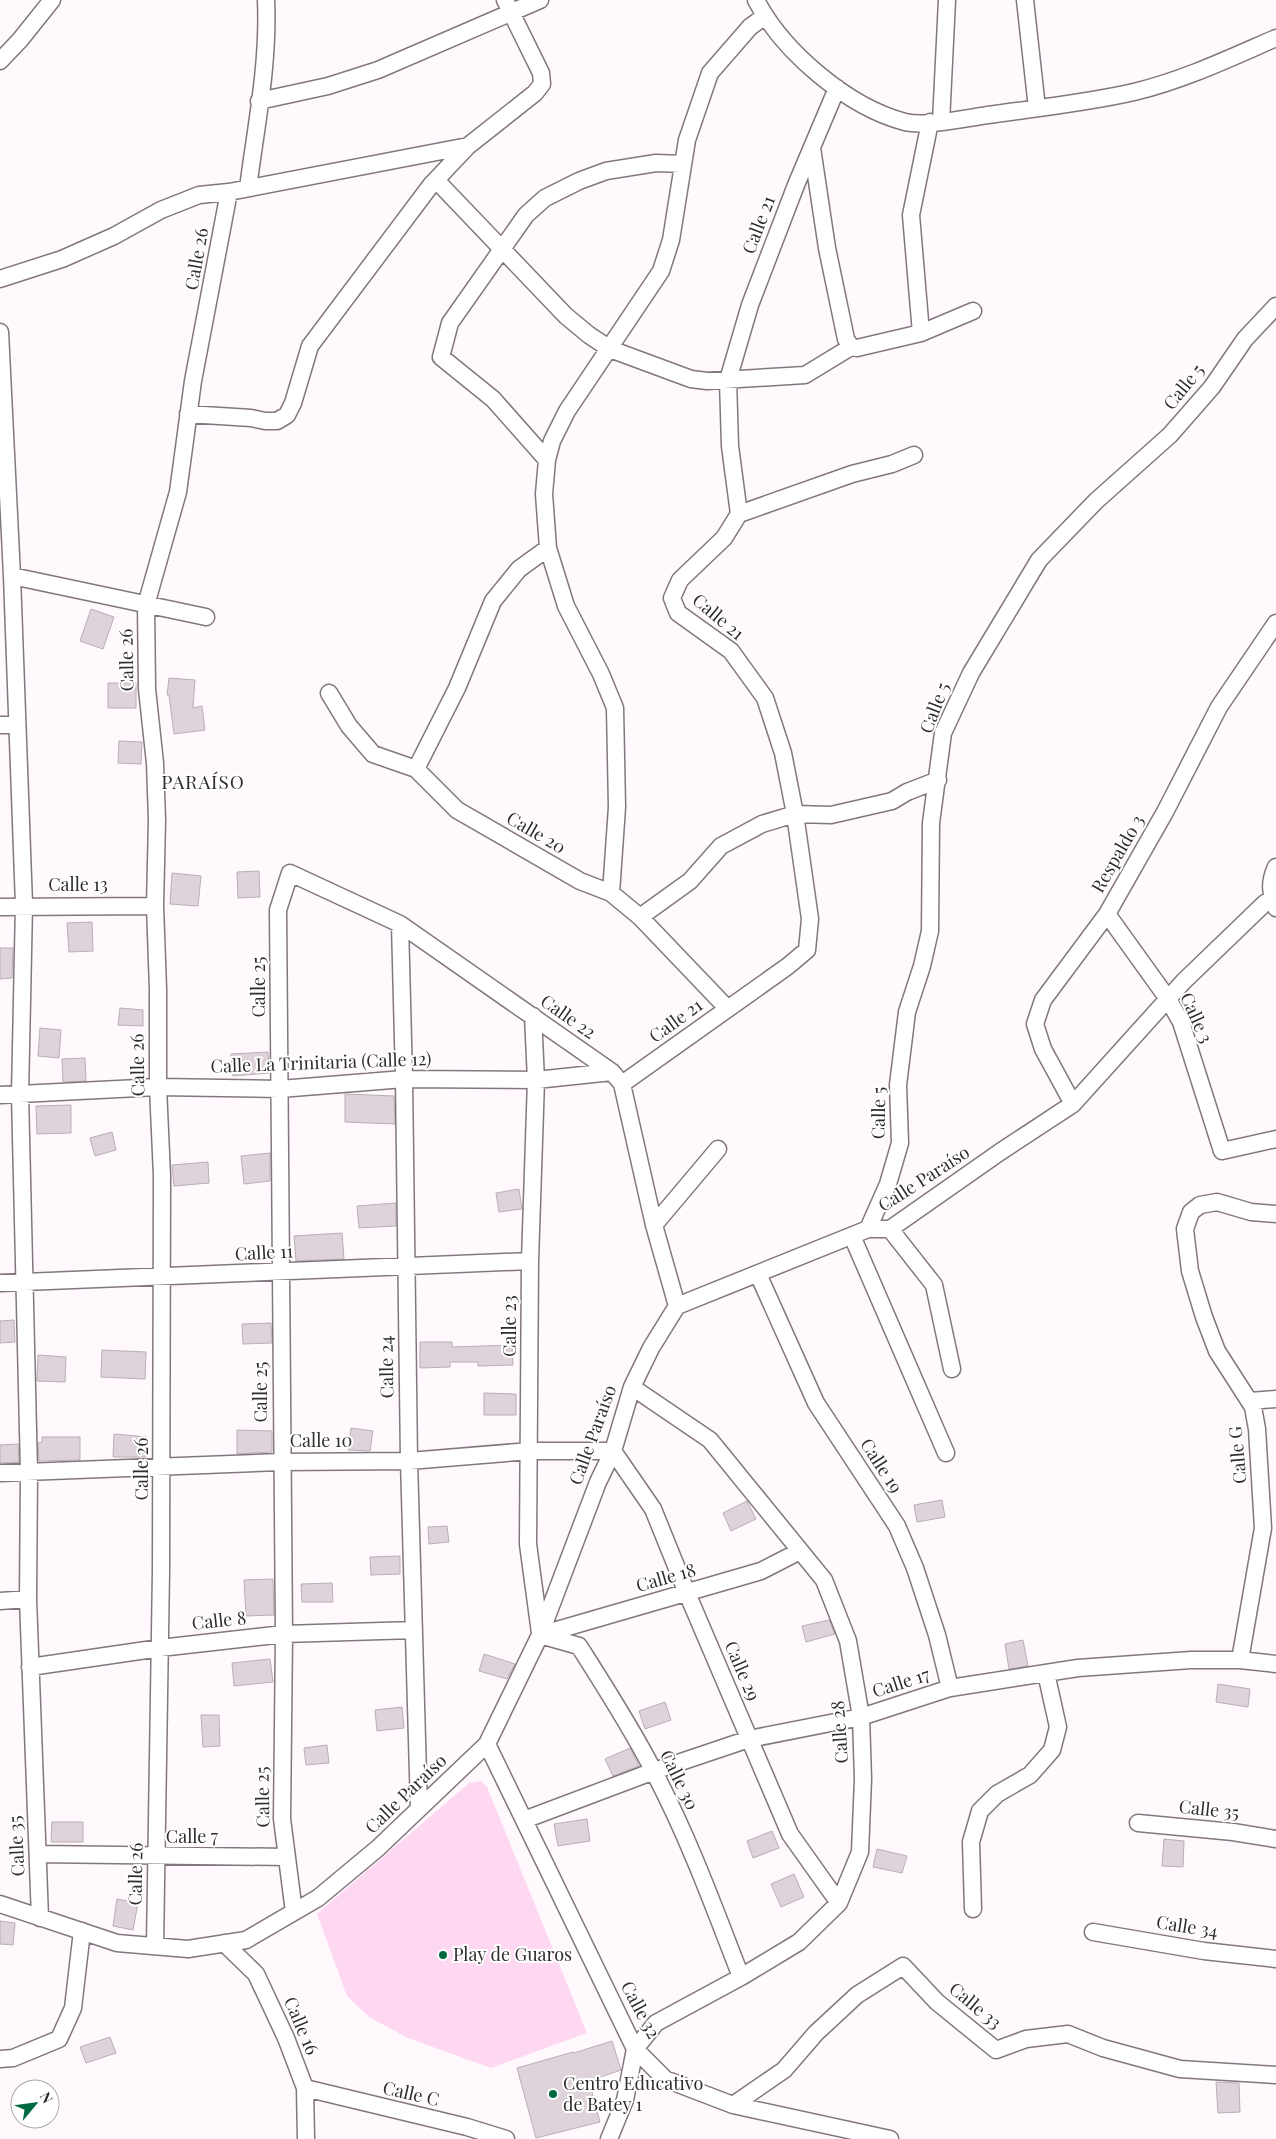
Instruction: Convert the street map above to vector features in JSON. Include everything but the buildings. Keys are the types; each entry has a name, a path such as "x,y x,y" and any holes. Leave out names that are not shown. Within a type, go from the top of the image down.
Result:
{"street":[{"path":"0,61 20,40 52,0"},
{"path":"248,188 267,26 266,0"},
{"path":"259,101 328,86 378,70 508,6 540,0"},
{"path":"756,0 765,16 796,55 837,88 881,113 907,123 936,122 1135,92 1188,75 1276,38"},
{"path":"921,333 911,215 936,122 947,0"},
{"path":"1025,0 1037,108"},
{"path":"188,414 251,418 265,421 277,420 287,415 293,403 310,346 436,180 468,146 535,94 542,84 541,73 508,6"},
{"path":"611,893 617,807 615,708 601,674 566,606 548,548 544,494 547,460 552,441 567,412 661,271 671,240 688,140 710,73 750,27 765,16"},
{"name":"Calle 21","path":"617,1078 727,1008 788,966 807,950 810,919 795,814 783,753 765,698 731,652 678,613 672,598 680,580 724,538 739,514 730,446 728,380 750,305 837,88"},
{"path":"0,279 62,259 114,236 161,210 199,195 230,192 468,146"},
{"path":"812,147 827,248 846,339 851,347"},
{"path":"547,460 493,399 441,357 450,323 526,215 545,198 579,181 615,170 656,163 683,164"},
{"path":"436,180 566,316 610,349 691,379 707,381 806,375 851,347 857,348 921,333 973,311"},
{"name":"Calle 26","path":"154,1946 162,1467 162,1176 158,1087 155,906 157,820 155,763 147,689 146,605 178,492 193,381 230,192"},
{"name":"Calle 5","path":"868,1228 888,1184 900,1143 898,1085 908,1012 930,931 931,823 944,733 971,673 1039,560 1096,501 1170,435 1212,386 1245,339 1276,306"},
{"name":"Calle 35","path":"0,332 12,576 24,905 20,1095 29,1472 28,1599 40,1918"},
{"path":"739,514 852,474 892,464 914,455"},
{"path":"416,769 457,688 493,601 519,569 548,548"},
{"path":"12,576 206,617"},
{"name":"Respaldo 3","path":"1073,1104 1043,1049 1035,1024 1043,1000 1107,914 1165,812 1219,707 1276,623"},
{"name":"Calle 20","path":"329,693 349,726 373,754 416,769 457,810 580,881 611,893 640,918 727,1008"},
{"path":"0,725 16,725"},
{"path":"640,918 690,882 721,846 762,824 795,814 831,815 892,801 907,792 938,780"},
{"path":"1275,902 1270,879 1276,867"},
{"name":"Calle 22","path":"290,873 400,924 533,1016 617,1078"},
{"name":"Calle 25","path":"290,873 278,910 282,1272 281,1462 284,1634 282,1819 294,1912"},
{"name":"Calle Paraíso","path":"0,1904 118,1943 188,1949 246,1940 318,1898 378,1848 487,1744 540,1635 598,1482 613,1451 632,1388 651,1348 677,1306 868,1228 890,1229 1000,1152 1073,1104 1168,999 1264,903 1275,902"},
{"name":"Calle 13","path":"0,906 155,906"},
{"name":"Calle 3","path":"1107,914 1168,999 1181,1022 1222,1151 1276,1139"},
{"name":"Calle 24","path":"400,924 404,1079 408,1461 419,1809"},
{"name":"Calle 23","path":"533,1016 536,1080 530,1261 528,1544 540,1635"},
{"path":"617,1078 654,1225 677,1306"},
{"name":"Calle La Trinitaria (Calle 12)","path":"0,1095 158,1087 280,1089 404,1079 536,1080 617,1078"},
{"path":"654,1225 718,1149"},
{"name":"Calle G","path":"1240,1660 1270,1529 1253,1407 1217,1351 1190,1272 1185,1230 1191,1212 1200,1205 1217,1202 1251,1212 1276,1214"},
{"path":"890,1229 934,1284 952,1369"},
{"path":"852,1236 946,1453"},
{"name":"Calle 11","path":"0,1283 161,1278 406,1265 530,1261"},
{"name":"Calle 19","path":"758,1274 816,1402 897,1526 914,1568 936,1635 950,1688"},
{"name":"Calle 28","path":"632,1388 710,1440 824,1580 848,1641 862,1717 863,1778 860,1852 839,1903 798,1942 741,1977 656,2023 635,2048"},
{"path":"1250,1401 1276,1399"},
{"name":"Calle 10","path":"0,1474 281,1462 408,1461 530,1451 613,1451"},
{"name":"Calle 29","path":"613,1451 653,1509 687,1594 790,1834 839,1903"},
{"name":"Calle 18","path":"540,1635 687,1594 761,1571 800,1551"},
{"path":"0,1601 28,1599"},
{"name":"Calle 8","path":"30,1668 160,1648 284,1634 414,1630"},
{"name":"Calle 30","path":"540,1635 579,1646 620,1711 654,1771 704,1880 741,1977"},
{"name":"Calle 17","path":"524,1820 654,1771 749,1739 862,1717 950,1688 1078,1668 1172,1661 1240,1660 1276,1664"},
{"path":"973,1909 971,1842 980,1811 997,1794 1030,1775 1052,1750 1058,1727 1046,1674"},
{"name":"Calle 32","path":"487,1744 635,2048 665,2079 733,2105 890,2139"},
{"name":"Calle 35","path":"1138,1823 1233,1832 1276,1840"},
{"name":"Calle 7","path":"38,1854 156,1857 287,1857"},
{"path":"0,2059 13,2058 59,2039 73,2008 82,1932"},
{"name":"Calle 34","path":"1093,1932 1204,1950 1276,1959"},
{"name":"Calle 16","path":"224,1943 256,1974 286,2038 305,2088 306,2139"},
{"name":"Calle 33","path":"733,2105 784,2070 816,2033 857,1995 903,1966 937,2002 996,2050 1026,2039 1068,2034 1103,2048 1180,2069 1276,2075"},
{"path":"609,2139 625,2100 635,2048"},
{"name":"Calle C","path":"305,2088 467,2127 506,2139"}],"shaded area":[{"name":"Play de Guaros","path":"481,1781 487,1787 587,2033 491,2068 408,2038 369,2017 347,1996 317,1914 469,1783"}],"place":[{"name":"Play de Guaros","path":"443,1955"},
{"name":"Centro Educativo de Batey 1","path":"553,2094"}],"district":[{"name":"PARAÍSO","path":"203,782"}]}
